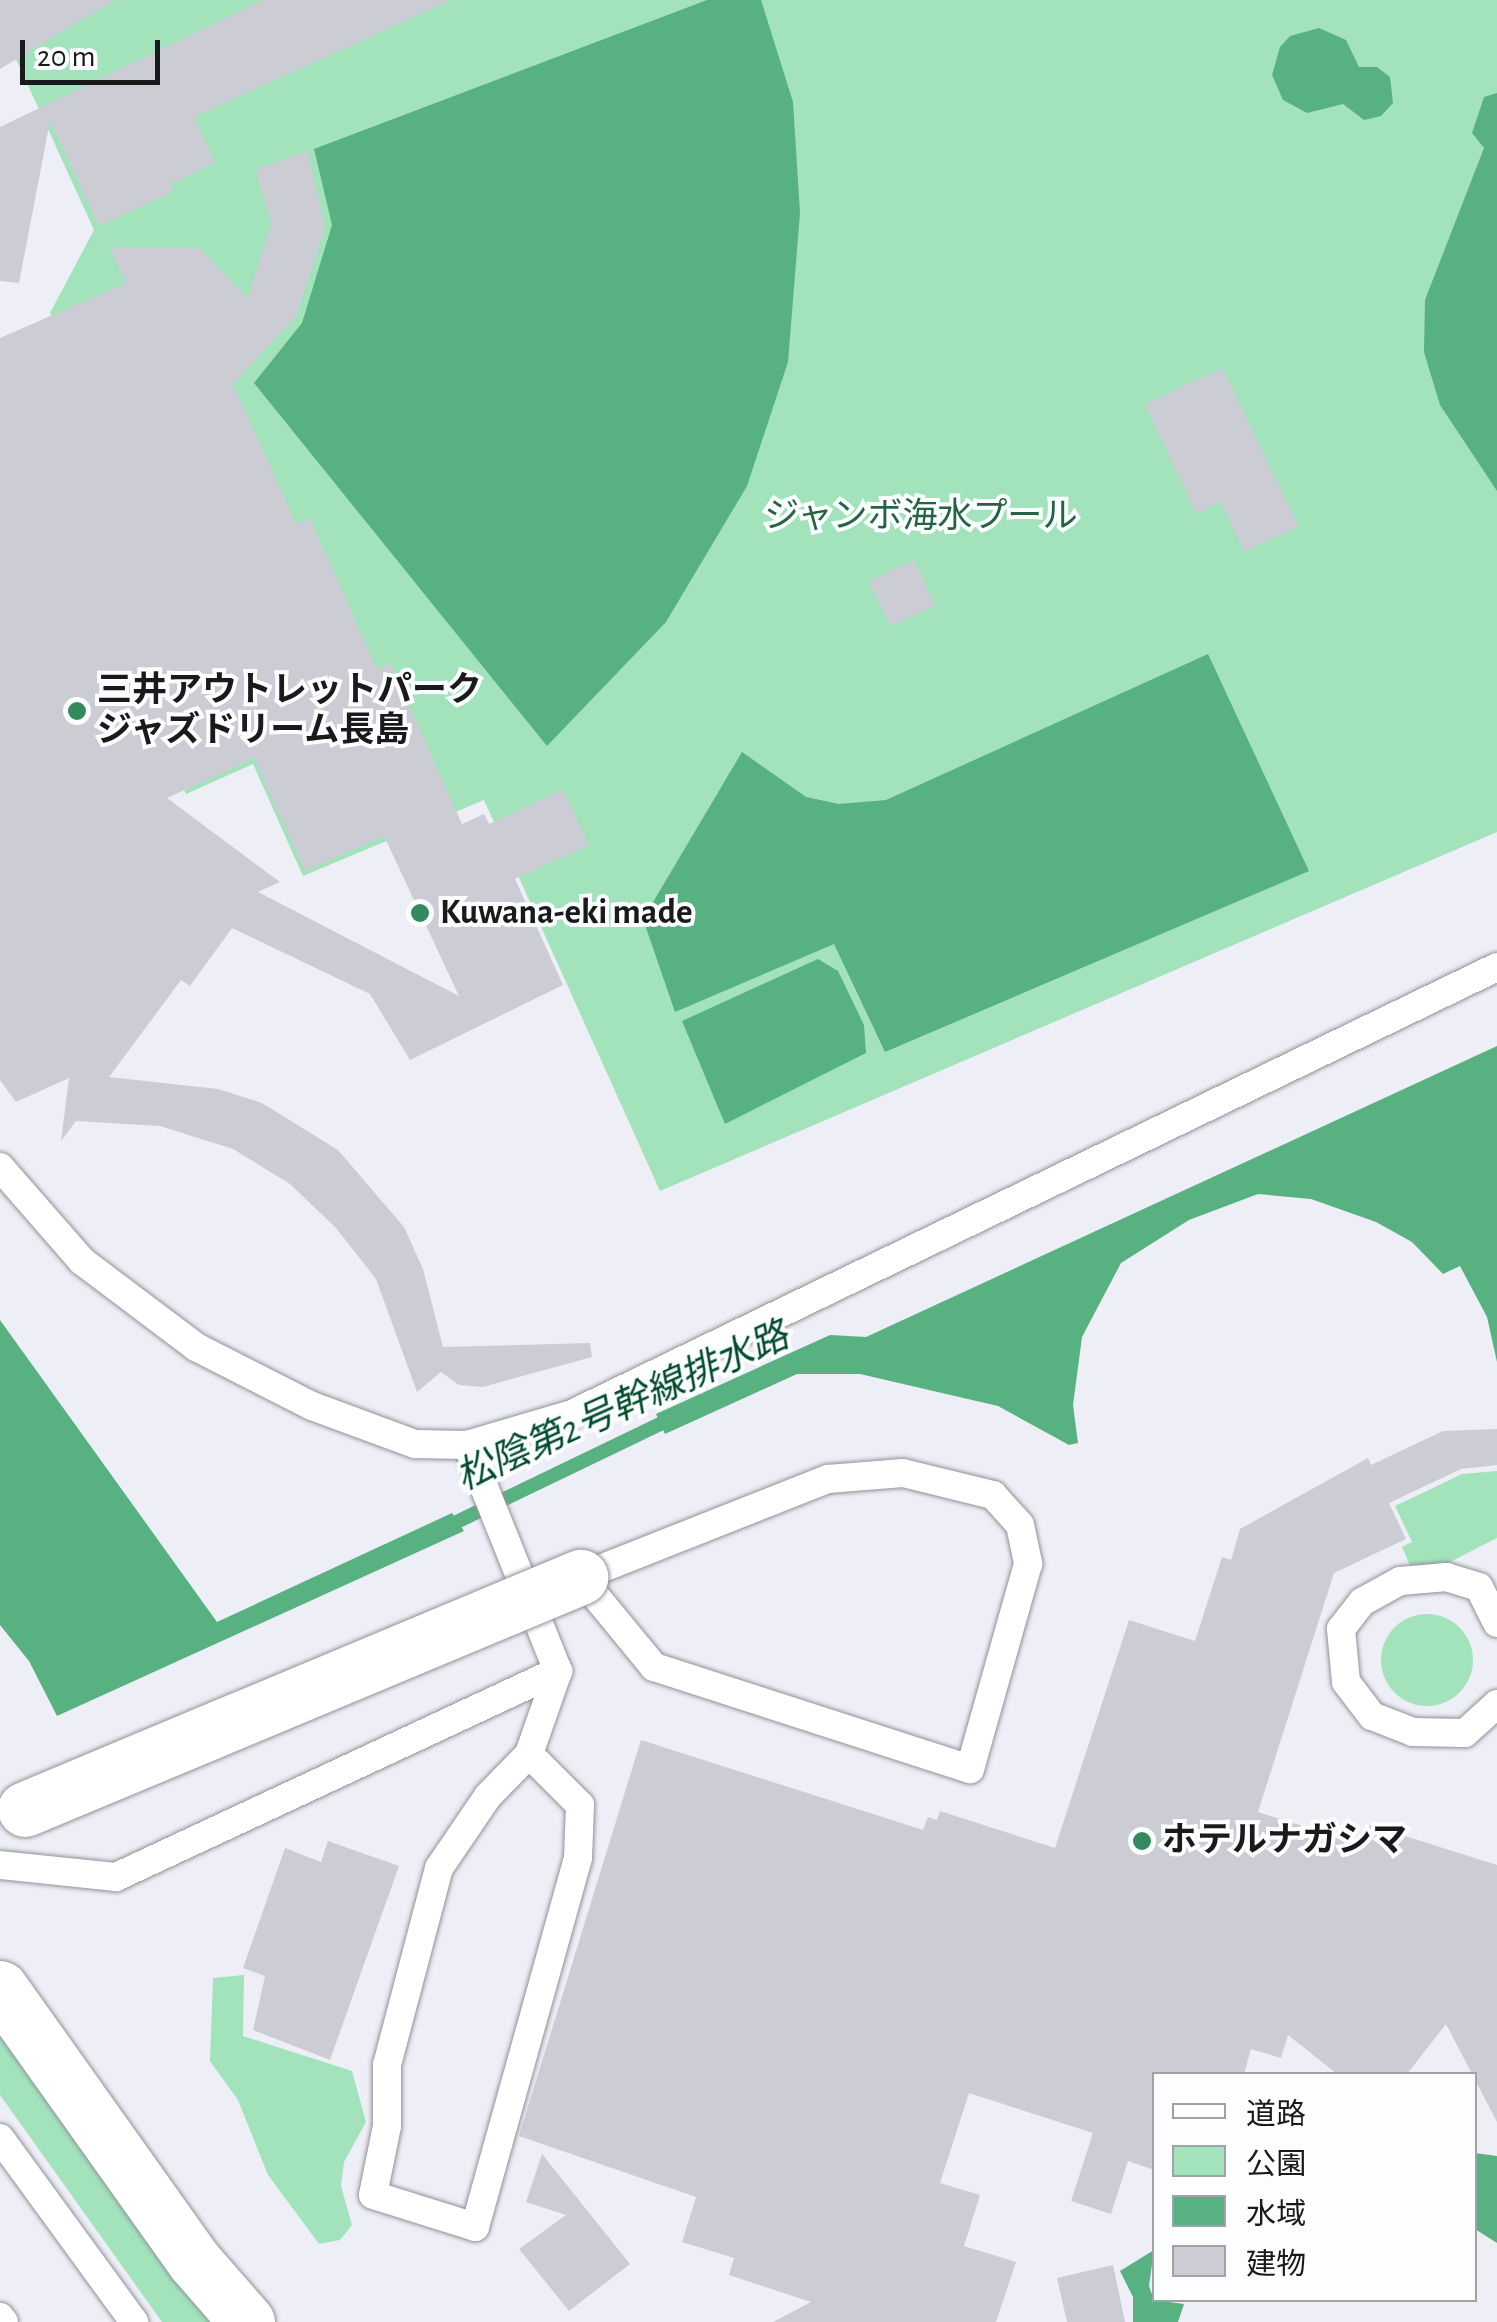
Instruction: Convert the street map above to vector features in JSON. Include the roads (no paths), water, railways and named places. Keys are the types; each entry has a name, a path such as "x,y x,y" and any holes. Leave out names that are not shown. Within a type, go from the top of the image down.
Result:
{"street":[{"path":"12,1814 580,1578"},
{"path":"0,1988 194,2262 248,2322"}],"lane":[{"path":"0,1167 82,1261 196,1347 312,1406 415,1444 466,1445 572,1414 1497,967"},
{"path":"466,1445 558,1671 529,1754 488,1796 439,1868 387,2065 387,2126 373,2195 476,2227 578,1858 580,1806 529,1754"},
{"path":"902,1473 992,1496 1020,1525 1028,1564 970,1769 654,1667 580,1578 828,1479 902,1473"},
{"path":"1497,1623 1480,1587 1447,1578 1400,1581 1362,1602 1341,1629 1346,1682 1372,1716 1412,1732 1464,1733 1497,1704"},
{"path":"0,1865 116,1877 558,1671"},
{"path":"0,2138 134,2322"}],"water":[{"path":"707,0 761,0 793,102 800,213 788,362 747,486 666,622 547,746 254,383 302,323 332,225 314,149"},
{"path":"1319,28 1346,40 1359,67 1377,67 1390,77 1393,103 1381,116 1364,120 1343,104 1307,113 1283,100 1272,75 1280,47 1290,36"},
{"path":"1497,93 1497,491 1440,405 1424,352 1425,300 1484,148 1472,133 1484,97"},
{"path":"1208,654 1309,871 885,1052 834,944 675,1012 643,919 742,752 806,797 839,804 886,800"},
{"path":"818,959 838,971 864,1025 866,1053 725,1124 682,1021"},
{"path":"1497,1046 1497,1362 1487,1317 1460,1266 1443,1274 1412,1242 1376,1222 1311,1199 1258,1194 1189,1220 1121,1263 1082,1337 1073,1405 1078,1443 1069,1445 998,1406 860,1374 797,1374 665,1434 656,1414 830,1335 866,1337"},
{"path":"0,1320 217,1622 452,1513 464,1531 57,1716 29,1661 0,1625"},
{"path":"1477,2153 1497,2156 1497,2243 1477,2230"},
{"path":"1152,2251 1152,2302 1184,2304 1178,2322 1133,2322 1133,2297 1120,2271"}],"waterway":[{"name":"松陰第2号幹線排水路","path":"442,1529 675,1417"}],"place":[{"name":"三井アウトレットパーク ジャズドリーム長島","path":"77,711"},
{"name":"Kuwana-eki made","path":"420,913"},
{"name":"ホテルナガシマ","path":"1142,1841"}],"park label":[{"name":"ジャンボ海水プール","path":"921,517"}]}
